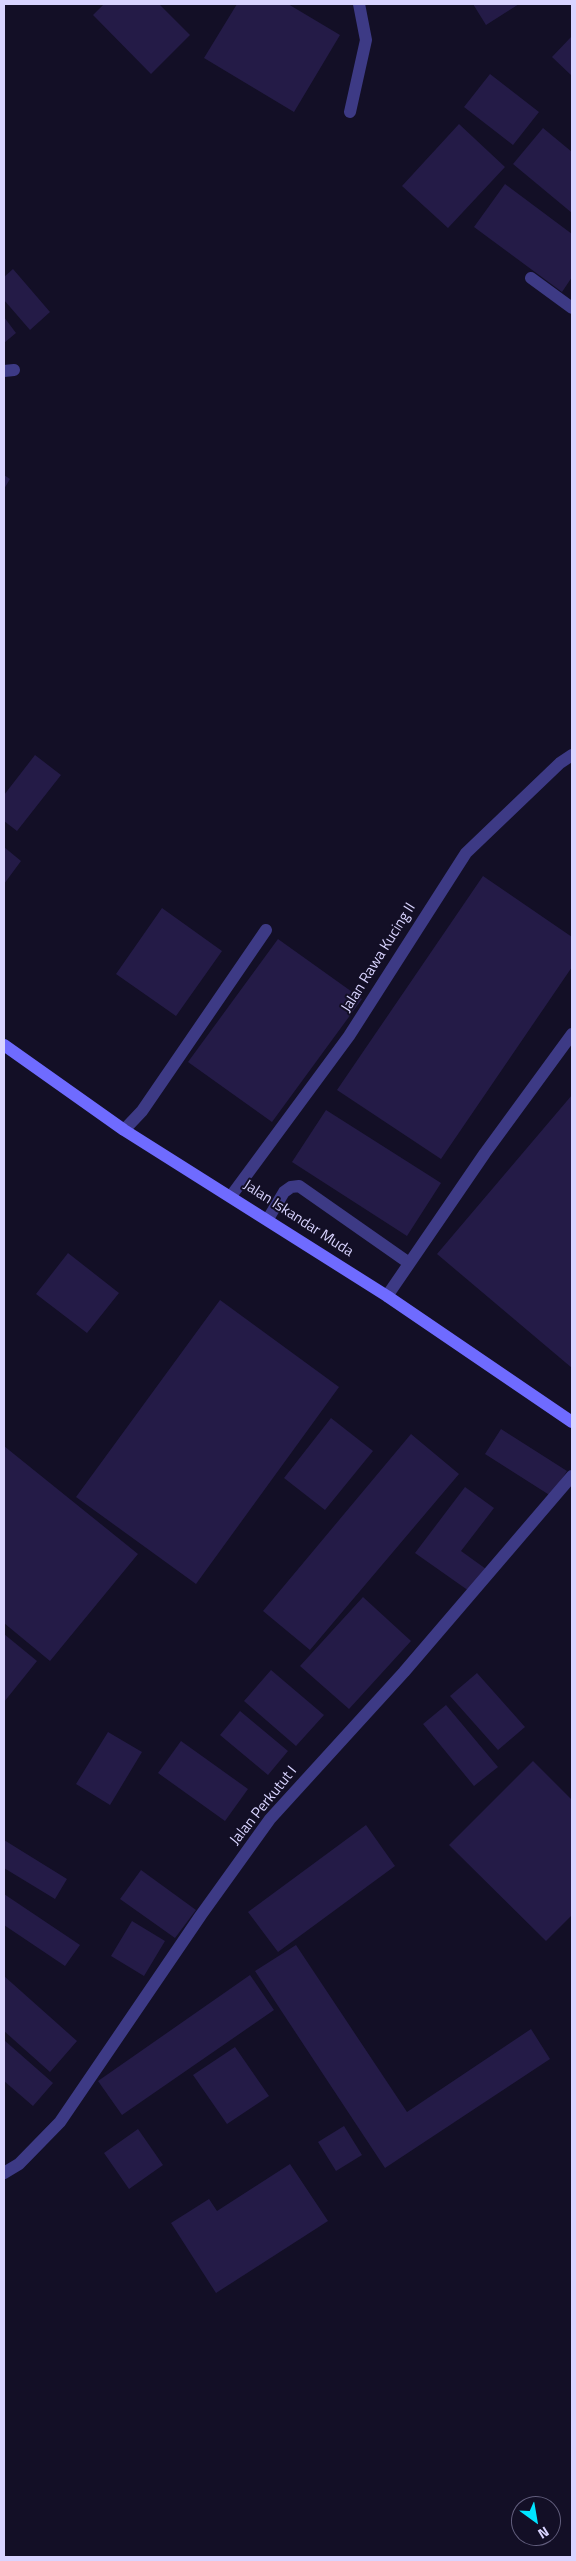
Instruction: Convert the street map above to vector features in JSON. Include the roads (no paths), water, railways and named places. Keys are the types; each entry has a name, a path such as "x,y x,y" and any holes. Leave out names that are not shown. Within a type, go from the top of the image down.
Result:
{"street":[{"path":"350,112 366,40 359,4"},
{"path":"531,278 572,308"},
{"name":"Jalan Rawa Kucing II","path":"231,1196 349,1036 466,853 560,763 572,755"},
{"path":"124,1130 142,1111 266,930"},
{"path":"387,1296 485,1153 572,1034"},
{"name":"Jalan Iskandar Muda","path":"4,1045 124,1130 268,1219 387,1296 572,1422"},
{"path":"268,1219 284,1192 291,1187 299,1186 410,1263"},
{"name":"Jalan Perkutut I","path":"4,2173 19,2164 60,2122 201,1915 270,1819 404,1672 572,1476"}]}
